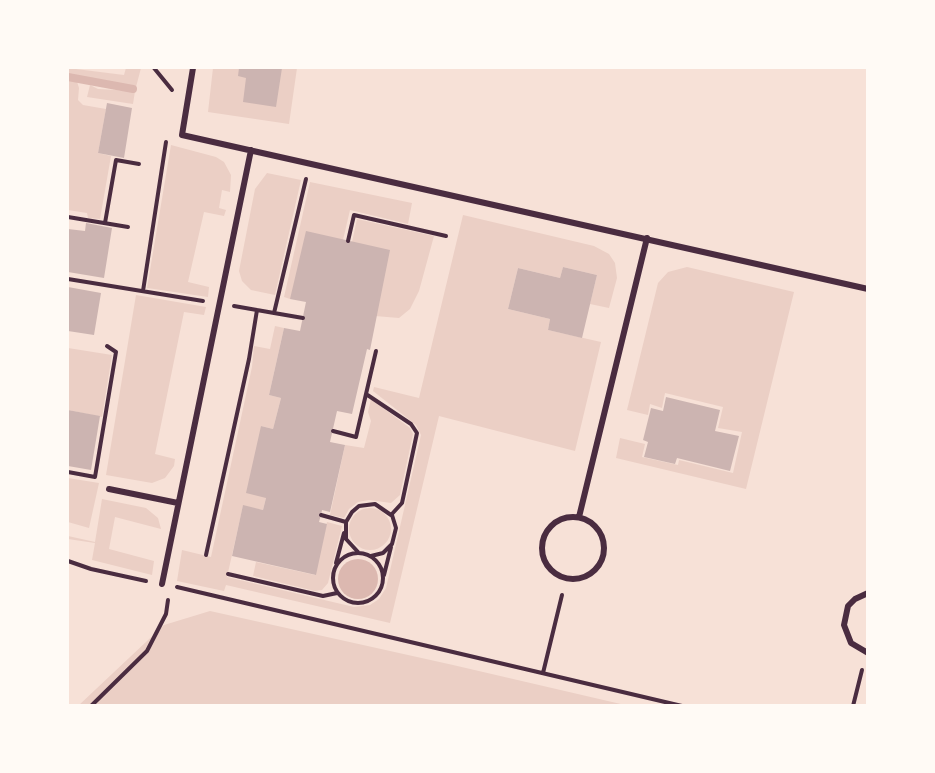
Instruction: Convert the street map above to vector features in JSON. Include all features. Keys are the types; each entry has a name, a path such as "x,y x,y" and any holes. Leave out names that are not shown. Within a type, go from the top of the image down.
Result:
{"street":[{"path":"193,68 182,135 867,288"},
{"path":"162,584 251,150"},
{"path":"579,517 647,238"},
{"path":"109,489 178,503"},
{"path":"579,517 589,521 602,536 603,556 591,573 572,579 561,577 545,564 541,543 544,534 559,519 579,517"},
{"path":"867,593 855,599 848,606 844,625 851,643 867,653"}],"path":[{"path":"154,68 173,92"},
{"path":"143,291 166,139"},
{"path":"105,223 116,160 139,164"},
{"path":"274,313 307,176 318,178"},
{"path":"348,241 354,215 446,236"},
{"path":"68,217 128,227"},
{"path":"68,279 303,318"},
{"path":"206,555 249,359 257,310"},
{"path":"68,472 95,477 117,352 107,346"},
{"path":"333,431 356,437 376,351"},
{"path":"366,394 411,424 417,433 402,503 391,515"},
{"path":"366,504 380,506 391,515 396,528 381,589 366,602 352,603 337,593 332,579 346,522 352,512 366,504"},
{"path":"321,515 346,522"},
{"path":"345,529 349,544 379,564 384,576"},
{"path":"336,564 350,554 383,553 392,544"},
{"path":"68,561 91,569 682,705"},
{"path":"228,574 323,596 337,593"},
{"path":"91,705 147,651 166,614 170,586"},
{"path":"543,673 562,596"},
{"path":"853,705 862,670"}],"shaded area":[{"path":"68,68 124,75 126,68 141,68 136,87 75,75 79,88 78,100 83,105 106,109 98,153 111,156 100,219 88,218 87,213 68,210"},
{"path":"213,68 297,68 289,124 208,112"},
{"path":"90,85 98,89 135,91 133,104 87,97"},
{"path":"171,145 216,157 224,162 231,175 230,192 222,190 219,208 226,210 224,216 204,212 188,282 209,287 208,297 147,288"},
{"path":"267,173 301,180 275,295 251,290 242,281 239,271 255,189"},
{"path":"310,182 412,203 408,224 350,210 343,240 290,299 284,297"},
{"path":"463,215 594,246 609,254 615,263 617,278 609,308 590,304 597,275 563,267 560,278 518,268 508,309 550,319 548,330 601,342 575,451 439,416 390,623 226,585 224,591 177,581 182,550 211,557 252,367 254,346 270,349 275,326 284,328 269,395 281,398 273,429 261,426 266,498 263,510 243,506 227,577 354,607 370,605 379,599 386,588 421,435 416,425 373,391 374,387 419,398"},
{"path":"357,219 434,236 419,291 410,309 399,318 375,316 352,242"},
{"path":"687,267 794,292 746,489 616,458 620,438 645,444 642,457 678,465 679,460 733,473 742,432 718,428 723,407 665,393 662,408 650,404 648,415 627,410 658,283 668,272"},
{"path":"136,295 206,307 204,315 184,312 155,454 175,459 174,466 165,478 152,483 106,475"},
{"path":"68,348 112,355 102,417 68,410"},
{"path":"371,399 410,428 413,434 400,495 391,503 369,500 358,502 349,509 344,518 330,515 345,445 364,448 371,421 368,412"},
{"path":"68,478 99,483 89,528 68,522"},
{"path":"102,499 146,508 158,518 161,529 115,517 109,549 154,561 152,575 92,560 95,543 68,539 68,536 95,542"},
{"path":"370,508 385,514 391,529 385,544 370,550 355,544 349,529 355,514"},
{"path":"327,522 342,526 328,583 322,590 315,591 253,576 256,562 315,575"},
{"path":"358,559 372,565 378,579 372,593 358,599 344,593 338,579 344,565"},
{"path":"210,611 625,705 78,706 164,625"}],"building":[{"path":"239,68 282,68 276,107 243,102 246,78 238,76"},
{"path":"107,103 132,108 124,158 98,153"},
{"path":"86,223 112,228 104,278 68,272 68,229 85,231"},
{"path":"306,231 390,250 370,350 367,349 352,414 337,411 330,442 345,445 330,512 322,510 319,522 327,524 316,575 232,556 243,505 263,510 266,498 246,493 261,426 273,429 281,398 269,395 284,328 300,331 306,302 290,299"},
{"path":"563,267 597,275 582,338 548,330 550,319 508,309 518,268 560,278"},
{"path":"68,287 101,293 94,335 68,331"},
{"path":"666,397 720,410 715,431 739,436 730,471 677,458 675,464 644,457 648,442 643,440 651,408 663,411"},
{"path":"68,410 100,416 91,470 68,466"}],"waterway":[{"path":"68,77 133,89"}]}
